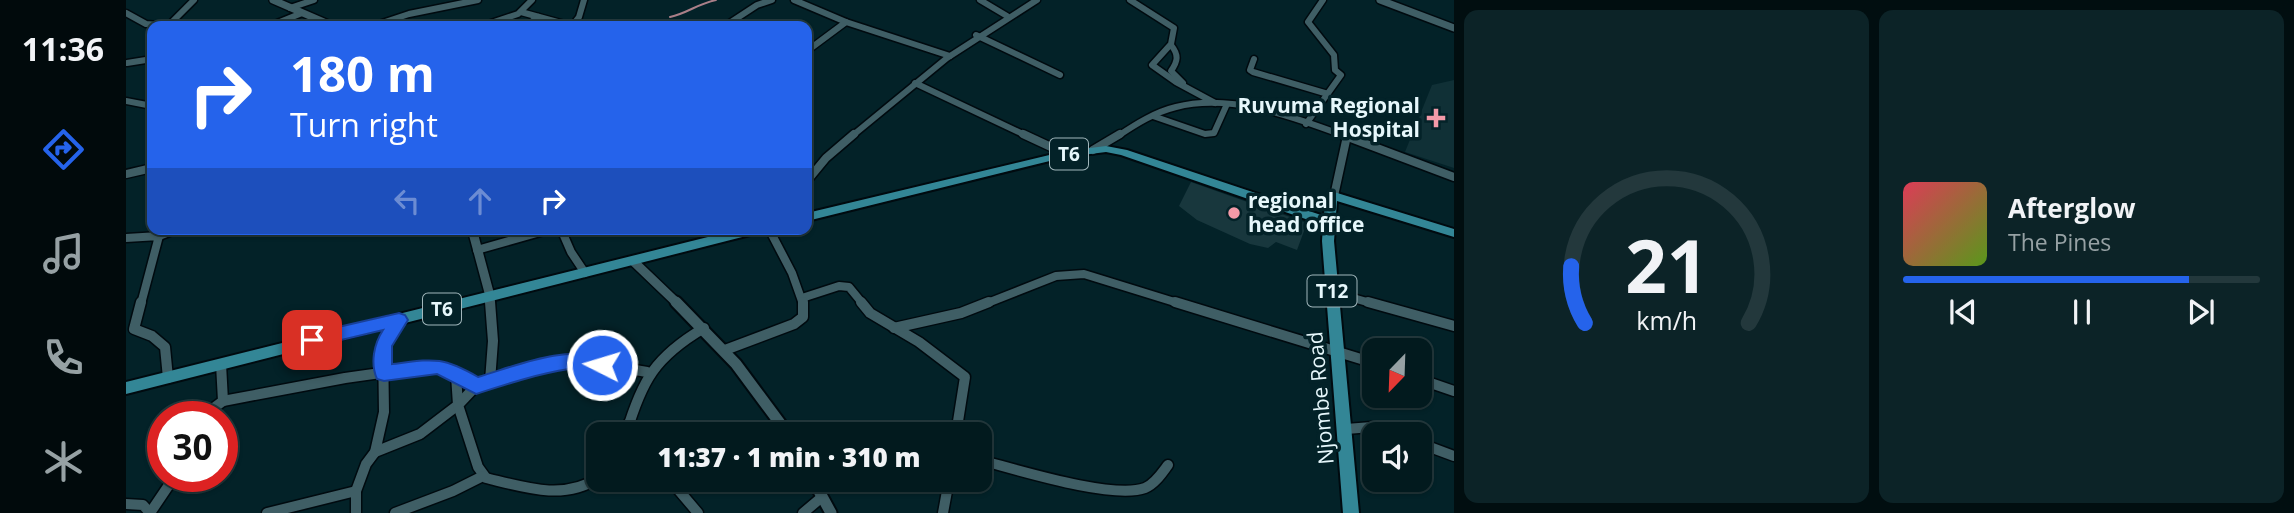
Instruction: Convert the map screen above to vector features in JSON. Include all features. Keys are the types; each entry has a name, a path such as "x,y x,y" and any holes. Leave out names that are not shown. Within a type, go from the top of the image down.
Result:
{"highway":[{"name":"T6","path":"812,216 1066,154 1107,149 1123,152 1328,222"},
{"name":"Njombe Road","path":"1334,196 1331,198 1328,222 1351,513"},
{"path":"1334,196 1454,233"},
{"name":"T6","path":"126,388 735,235"}],"street":[{"path":"175,21 194,0"},
{"path":"273,0 321,21"},
{"path":"290,8 314,0"},
{"path":"388,21 478,0"},
{"path":"495,21 521,12 532,0"},
{"path":"576,21 584,0"},
{"path":"733,21 757,5 772,0"},
{"path":"796,0 846,22 950,56"},
{"path":"980,0 1007,16"},
{"path":"812,175 828,156 976,35 1037,0"},
{"path":"1130,0 1174,28 1175,35 1171,45 1152,65 1215,103"},
{"path":"1306,124 1341,75 1335,70 1335,55 1309,24 1323,0"},
{"path":"1380,0 1454,28"},
{"path":"521,12 553,21"},
{"path":"126,13 137,21 147,23"},
{"path":"282,21 302,13"},
{"path":"533,21 538,17"},
{"path":"812,47 846,22"},
{"path":"976,35 1060,75"},
{"path":"1171,45 1177,53 1177,62 1171,71 1187,88"},
{"path":"1254,59 1250,70 1253,72 1328,94"},
{"path":"127,63 147,60"},
{"path":"915,83 1066,154"},
{"path":"126,101 147,105"},
{"path":"1093,150 1153,116 1181,105 1215,103 1248,107 1347,136 1454,177"},
{"path":"1153,116 1195,131 1214,133 1227,104"},
{"path":"1334,196 1347,136"},
{"path":"126,174 147,169"},
{"path":"126,239 151,235"},
{"path":"162,235 134,329 152,335 165,347 168,378"},
{"path":"473,235 493,316 490,381"},
{"path":"477,250 530,235"},
{"path":"562,235 585,273"},
{"path":"725,350 800,321 805,310 802,298 772,235"},
{"path":"633,261 725,350 781,422"},
{"path":"894,328 961,313 1056,276 1084,274 1362,359"},
{"path":"802,298 839,286 849,287 870,313 919,342 965,377 958,422"},
{"path":"1332,292 1454,326"},
{"path":"356,513 356,491 366,464 375,452 384,412 383,345 399,320"},
{"path":"629,422 647,372 678,342 704,328"},
{"path":"375,452 414,439 458,405 476,386 541,366 575,361 647,372"},
{"path":"221,364 223,401 324,382 437,367 476,386"},
{"path":"456,375 458,405 482,476"},
{"path":"1432,383 1454,391"},
{"path":"1346,429 1362,428"},
{"path":"1432,448 1454,456"},
{"path":"992,463 1076,482 1133,490 1151,485 1168,466"},
{"path":"395,513 453,491 482,476 532,489 562,491 586,486"},
{"path":"267,513 356,491"},
{"path":"126,504 141,503 150,513 164,492"},
{"path":"680,492 698,513"},
{"path":"819,492 831,513"},
{"path":"943,513 947,492"},
{"path":"803,513 822,497"}],"shaded area":[{"name":"Ruvuma Regional Hospital","path":"1454,80 1454,168 1405,152 1432,85"}],"building":[{"name":"regional head office","path":"1191,182 1307,223 1297,250 1276,242 1268,248 1250,244 1197,220 1179,206"}],"waterway":[{"path":"670,17 716,0"}],"place":[{"name":"Ruvuma Regional Hospital","path":"1436,118"},
{"name":"regional head office","path":"1234,213"}],"route":[{"path":"312,340 399,320 383,345 384,373 437,367 447,369 476,386 545,365 575,361 602,365"}]}
